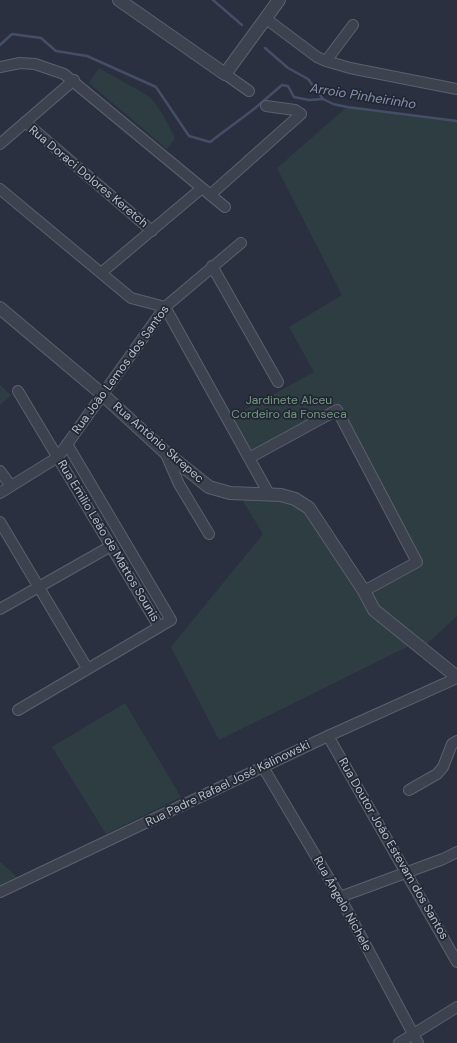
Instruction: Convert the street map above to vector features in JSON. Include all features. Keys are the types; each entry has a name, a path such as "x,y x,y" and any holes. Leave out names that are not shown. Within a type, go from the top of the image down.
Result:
{"street":[{"path":"119,0 249,91"},
{"path":"225,74 279,0"},
{"path":"265,18 316,57 326,61 350,68 457,89"},
{"path":"326,61 353,25"},
{"path":"0,68 20,64 35,64 53,68 74,80 225,207"},
{"path":"0,144 74,80"},
{"path":"101,273 152,231 206,192 301,114 295,110 266,106"},
{"name":"Rua Doraci Dolores Keretch","path":"25,122 152,231"},
{"path":"0,189 131,298 165,307 269,494"},
{"name":"Rua João Lemos dos Santos","path":"0,493 58,456 165,307 241,242"},
{"path":"212,266 278,382"},
{"name":"Rua Antônio Skrepec","path":"0,308 102,394 165,452 203,483 215,490 230,493 269,494 288,497 309,508 364,591 374,610 381,618 457,678"},
{"name":"Rua Emilio Leão de Mattos Sounis","path":"18,391 159,627 171,620 67,444"},
{"path":"249,458 337,410 417,562 364,591"},
{"path":"165,452 180,484 209,534"},
{"path":"0,471 11,486"},
{"path":"90,511 102,504"},
{"path":"0,522 88,668"},
{"path":"0,609 111,546"},
{"path":"18,710 159,627"},
{"name":"Rua Padre Rafael José Kalinowski","path":"0,892 328,736 457,678"},
{"name":"Rua Doutor João Estevam dos Santos","path":"328,736 457,962"},
{"path":"409,790 437,774 443,767 452,744 457,741"},
{"name":"Rua Ângelo Nichele","path":"263,767 340,897 416,1039"},
{"path":"340,897 407,873 457,852"},
{"path":"398,1043 416,1039 457,1007"}],"green space":[{"path":"99,68 150,97 162,113 175,138 167,149 89,83"},
{"name":"Jardinete Alceu Cordeiro da Fonseca","path":"347,107 457,121 457,616 421,649 387,622 364,591 417,563 335,406 250,452 230,418 314,372 289,327 342,295 277,168"},
{"path":"0,385 11,395 0,405"},
{"path":"240,496 272,497 301,503 340,561 369,614 409,646 219,740 171,647 263,534"},
{"path":"125,703 181,797 106,834 52,747"},
{"path":"0,862 17,877 0,885"}],"waterway":[{"path":"213,0 242,25"},
{"name":"Arroio Pinheirinho","path":"0,45 12,34 41,38 56,51 87,56 156,87 189,136 210,142 254,109 282,85 288,86 294,97 309,100 323,99 333,104 347,107 457,121"},
{"path":"265,48 288,68 308,79 323,99"}]}
